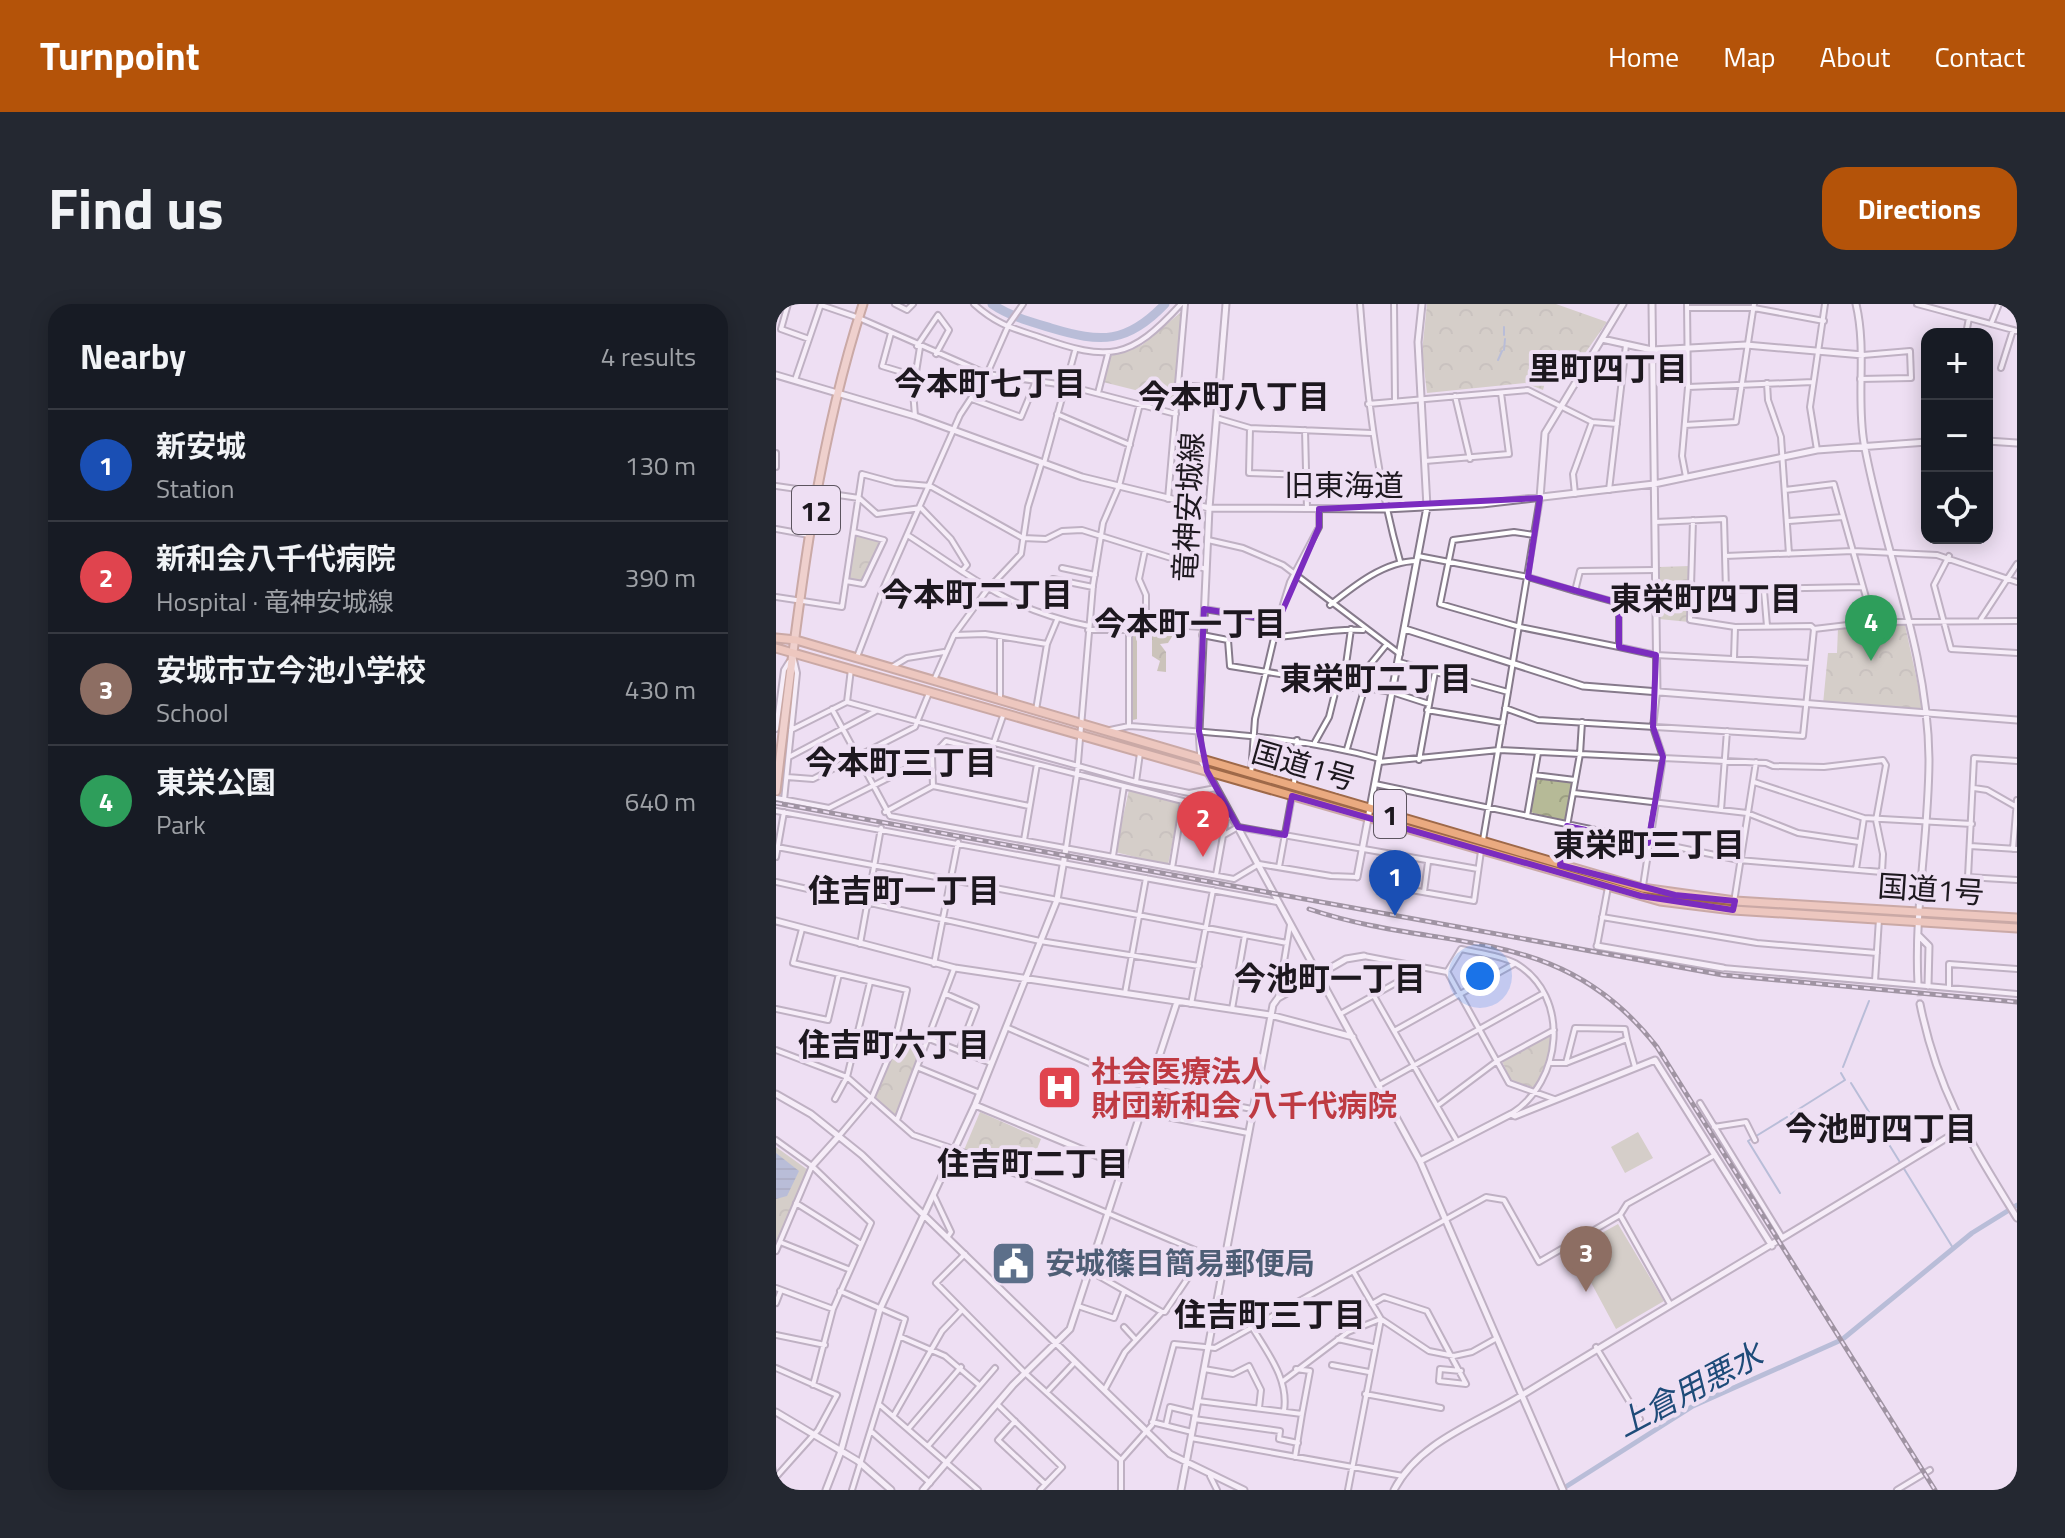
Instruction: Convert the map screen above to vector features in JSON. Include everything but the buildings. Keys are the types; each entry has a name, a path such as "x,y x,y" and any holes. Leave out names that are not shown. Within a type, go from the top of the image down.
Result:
{"highway":[{"name":"国道1号","path":"776,638 796,640 891,669 1004,713 1369,819 1642,888 1734,905 2017,928"},
{"name":"国道1号","path":"776,648 999,701 1140,741 1371,809 1608,887 1660,901 2017,918"}],"main road":[{"name":"12","path":"776,791 796,640 836,390 863,304"}],"street":[{"path":"788,304 781,329 809,339"},
{"path":"795,380 821,304 987,374 1065,385 1176,414"},
{"path":"895,304 907,310 913,304"},
{"path":"974,304 1008,326 1075,351 1108,354 1136,345 1183,304"},
{"path":"856,659 883,589 955,429 987,374 1008,326 1023,304"},
{"path":"1168,499 1183,304"},
{"name":"竜神安城線","path":"1226,304 1202,631 1201,760 1342,1013 1420,1161 1563,1490"},
{"path":"1360,304 1371,433 1385,509 1400,561"},
{"path":"1394,304 1395,400"},
{"path":"832,709 885,812 890,816 1234,879 1259,864 1331,876 1357,877 1427,507 1418,342 1422,304"},
{"path":"1400,888 1474,901 1540,498 1545,433 1560,403 1623,304"},
{"path":"1642,888 1663,757 1653,727 1657,693 1652,304"},
{"path":"1817,450 1810,407 1825,304"},
{"path":"1856,304 1863,355 1860,379 1864,444 1910,621 1929,758 1919,913 1918,984"},
{"path":"1991,324 1999,304"},
{"path":"1920,305 2015,330 2001,368"},
{"path":"1686,477 1682,456 1688,387 1687,306 1754,306 1824,321"},
{"path":"1685,425 1736,422 1754,306"},
{"path":"915,416 919,346 938,315 949,330 936,354"},
{"path":"1967,328 1969,318"},
{"path":"891,333 882,366 915,376"},
{"path":"1602,339 1652,350 1746,345 1863,355 1910,351 1911,378 1860,379"},
{"path":"1609,490 1626,345"},
{"path":"787,777 813,779 918,723 954,635 987,590 1021,554 1042,465 1075,351"},
{"path":"1098,393 1108,354"},
{"name":"旧東海道","path":"776,375 836,390 955,429 1042,465 1209,508 1385,509 1540,498 1654,484 1817,450 1864,444 1921,442"},
{"path":"972,399 1021,417 1036,381"},
{"path":"1688,387 1813,382"},
{"path":"1767,383 1768,400 1781,437 1789,554"},
{"path":"1179,385 1218,388"},
{"path":"1368,404 1528,390 1560,403 1592,422 1617,424"},
{"path":"1425,461 1509,454 1501,392"},
{"path":"1455,396 1470,459"},
{"path":"826,1490 840,1454 880,1309 957,1151 1057,900 1077,774 1088,628 1103,523 1119,486 1140,404"},
{"path":"1057,414 1130,445"},
{"path":"1216,418 1250,428 1371,433"},
{"path":"1575,494 1573,474 1592,422"},
{"path":"1250,428 1249,473 1380,477"},
{"path":"1305,430 1307,509"},
{"path":"1993,441 2017,443"},
{"path":"776,453 776,467"},
{"path":"776,597 842,607 862,474 895,483 930,486 1023,538 1046,539 1062,531 1082,530 1206,569"},
{"path":"1785,490 1834,484 1873,622"},
{"path":"776,486 859,498 877,514 921,508"},
{"path":"921,508 962,554 967,565 962,571"},
{"path":"1251,774 1253,734 1277,637 1278,621 1319,527 1319,509"},
{"path":"1789,521 1844,517"},
{"path":"1654,522 1724,519 1726,591"},
{"path":"1693,520 1690,620 1735,627 1811,626 1814,629 1873,622 2017,621"},
{"path":"776,529 812,535"},
{"path":"846,581 863,584 884,540 854,532"},
{"path":"1534,535 1514,532 1453,540 1440,604 1520,627 1656,655 1810,663"},
{"path":"909,536 987,590 1057,620 1088,628 1129,630 1146,626 1202,631 1228,640 1230,666 1351,688 1392,692 1428,707 1503,723"},
{"path":"1208,540 1243,548 1296,574 1330,605 1400,654"},
{"path":"1145,550 1139,579 1146,595 1146,626"},
{"path":"1725,556 1853,551 1949,556 2017,582"},
{"path":"1949,556 1934,585 1951,649 2017,653"},
{"path":"1330,605 1352,587 1400,561 1447,561 1528,577 1619,603 1619,647"},
{"path":"1981,619 2017,564"},
{"path":"1062,568 1095,575"},
{"path":"1575,591 1583,570 1655,570"},
{"path":"1053,579 1093,587"},
{"path":"1691,590 1862,587"},
{"path":"1764,591 1767,626"},
{"path":"1204,609 1278,621"},
{"path":"1035,712 1047,644 1057,620"},
{"path":"1734,658 1735,627"},
{"path":"1277,637 1351,629 1365,631"},
{"path":"1315,743 1340,686 1351,629"},
{"path":"1405,629 1583,686 2017,720"},
{"path":"1505,708 1538,720 1803,736 1814,629"},
{"path":"1129,630 1129,726"},
{"path":"954,635 1000,637 1047,644"},
{"path":"999,701 1000,637"},
{"path":"1351,688 1387,644"},
{"path":"891,669 907,658 945,652"},
{"path":"776,729 784,670 794,654"},
{"path":"784,800 797,673 794,654"},
{"path":"1399,662 1508,692"},
{"path":"847,702 851,668"},
{"path":"1419,760 1435,672"},
{"path":"1347,750 1364,690"},
{"path":"791,730 847,702 993,745 1136,782 1189,793 1216,788"},
{"path":"789,757 876,711"},
{"path":"993,745 1004,713"},
{"path":"1560,865 1580,754 1582,722"},
{"path":"1107,732 1118,726 1129,726 1253,734 1315,743 1380,760 1419,760 1499,750 1756,762 1773,766 1824,767 1883,760 1886,765 1876,820 1883,854 1882,872 1739,860 1375,784"},
{"path":"1140,741 1141,727"},
{"path":"1721,810 1727,731"},
{"path":"1295,787 1297,740"},
{"path":"776,798 829,808 932,756 946,741 1183,801 1172,868"},
{"path":"1136,782 1141,752"},
{"path":"1527,816 1538,753"},
{"path":"932,756 933,786"},
{"path":"2017,761 1974,758 1968,877 2017,880"},
{"path":"1734,905 1756,762"},
{"path":"1024,840 1037,764"},
{"path":"1534,775 1575,780"},
{"path":"1754,782 1864,818 1972,824"},
{"path":"885,812 933,786 1029,806"},
{"path":"1113,856 1124,786"},
{"path":"1970,846 2015,849 2016,804 1987,790 1974,788"},
{"path":"1574,793 1747,813 1798,833 1859,842"},
{"path":"1279,867 1292,796"},
{"path":"776,811 1281,903"},
{"path":"776,857 784,812"},
{"path":"1216,875 1226,819 1231,815"},
{"path":"1856,869 1864,818"},
{"path":"1224,835 1238,827 1478,869"},
{"path":"860,945 881,828"},
{"path":"934,964 958,842"},
{"path":"777,847 1287,943"},
{"path":"1424,892 1428,862"},
{"path":"1124,995 1146,878"},
{"path":"776,882 1040,941 1199,966"},
{"path":"1608,887 1597,946 1723,968 2017,994"},
{"path":"1191,1004 1213,890"},
{"path":"1602,917 1757,943 1877,953"},
{"path":"1181,1490 1270,1015 1278,998 1290,919"},
{"path":"1875,982 1879,919"},
{"path":"776,921 934,964 1024,981 1270,1015 1354,1037"},
{"path":"776,1251 812,1166 872,1097 894,1045 907,990 793,963 802,929"},
{"path":"1232,1009 1245,935"},
{"path":"1918,935 1929,946 1928,986"},
{"path":"1420,1161 1511,1114 1535,1093 1551,1063 1554,1030 1544,993 1515,964 1461,949 1447,972"},
{"path":"1278,998 1346,959 1364,956 1447,972 1509,1083 1554,1099"},
{"path":"1342,1013 1403,979 1406,964"},
{"path":"1394,1031 1515,964"},
{"path":"1949,988 1949,964 2017,969"},
{"path":"897,1120 955,968"},
{"path":"776,1009 828,1020 839,974"},
{"path":"835,1099 847,1077 870,982"},
{"path":"1379,1085 1544,993"},
{"path":"946,994 976,1007 959,1051"},
{"path":"1374,996 1457,1141"},
{"path":"923,1490 1025,1373 1070,1329 1177,1002"},
{"path":"1920,1004 1933,1060 1961,1129 2017,1218"},
{"path":"1006,1027 1149,1089 1252,1109"},
{"path":"1566,1063 1575,1028 1625,1029 1635,1067"},
{"path":"1437,1106 1497,1061 1554,1030"},
{"path":"929,1039 991,1063"},
{"path":"1551,1063 1566,1063 1627,1039"},
{"path":"776,1050 847,1077 913,1135 1223,1262"},
{"path":"1511,1114 1515,1116 1655,1060 1772,1246"},
{"path":"918,1068 980,1093"},
{"path":"776,1094 811,1114 839,1136 1186,1464 1244,1490"},
{"path":"1700,1103 1783,1239"},
{"path":"975,1105 1124,1167"},
{"path":"1142,1112 1248,1133"},
{"path":"1714,1127 1746,1122 1755,1140"},
{"path":"1394,1490 1403,1476 1437,1443 1772,1246 1961,1129"},
{"path":"776,1140 812,1166 871,1223 833,1309 813,1385"},
{"path":"1121,1490 1121,1460 1148,1431 1174,1344 1215,1348 1486,1197 1504,1200 1539,1262 1620,1215 1627,1204 1716,1155"},
{"path":"934,1196 951,1232 947,1238"},
{"path":"796,1203 861,1244"},
{"path":"1620,1215 1670,1304"},
{"path":"780,1242 849,1270"},
{"path":"965,1254 936,1283 1025,1373 1121,1460"},
{"path":"1105,1389 1136,1340 1173,1302 1204,1254"},
{"path":"1090,1271 1138,1300 1143,1298 1162,1312"},
{"path":"1353,1271 1381,1319 1429,1351 1454,1356 1472,1352 1497,1337"},
{"path":"776,1303 778,1289 833,1309"},
{"path":"840,1291 905,1319 852,1490"},
{"path":"1078,1306 1114,1318 1124,1292"},
{"path":"1372,1304 1384,1297 1427,1311 1454,1356 1461,1371 1466,1384 1439,1381 1440,1369 1461,1371"},
{"path":"894,1415 945,1325 961,1311"},
{"path":"1283,1381 1338,1339 1381,1319"},
{"path":"1348,1490 1373,1347 1381,1319"},
{"path":"1124,1327 1136,1340"},
{"path":"1252,1327 1283,1381 1286,1395 1284,1411"},
{"path":"776,1335 825,1345"},
{"path":"900,1336 932,1348 961,1367 979,1385"},
{"path":"1338,1339 1373,1347"},
{"path":"1596,1347 1640,1419"},
{"path":"1047,1392 1076,1361"},
{"path":"1332,1365 1369,1372"},
{"path":"1204,1369 1233,1374 1249,1366 1261,1390 1259,1408"},
{"path":"909,1428 961,1367"},
{"path":"776,1368 837,1395 813,1436 776,1477"},
{"path":"928,1446 995,1368"},
{"path":"1295,1457 1310,1371 1296,1369"},
{"path":"1365,1394 1441,1408"},
{"path":"1198,1401 1302,1414"},
{"path":"997,1404 1062,1467 1040,1490"},
{"path":"880,1405 978,1490"},
{"path":"1166,1425 1170,1407 1195,1416 1280,1431 1279,1439 1298,1443"},
{"path":"776,1412 840,1454 862,1464 891,1490"},
{"path":"1015,1421 998,1440 1045,1484"},
{"path":"1152,1422 1191,1435 1403,1476"},
{"path":"872,1432 930,1483"},
{"path":"1897,1490 1930,1470"},
{"path":"1210,1476 1217,1490"}],"highlighted area":[{"path":"1540,498 1528,577 1619,603 1619,647 1656,655 1653,727 1663,757 1648,843 1567,826 1560,865 1675,895 1735,901 1733,910 1641,896 1292,796 1285,835 1238,827 1207,771 1199,731 1204,609 1278,621 1319,527 1319,509"}],"green space":[{"path":"1427,304 1556,304 1607,322 1576,366 1553,353 1543,390 1525,383 1427,393 1422,352"},
{"path":"1181,312 1175,400 1103,382 1111,356 1142,345"},
{"path":"856,534 881,541 861,582 849,580"},
{"path":"1689,566 1689,622 1659,619 1659,567"},
{"path":"1872,623 1905,625 1924,713 1823,704 1828,653 1837,653 1838,628"},
{"path":"1168,628 1173,635 1168,643 1160,644 1166,652 1166,672 1157,671 1160,661 1152,656 1152,634 1137,634 1137,719 1133,720 1133,631"},
{"path":"1538,777 1573,783 1564,822 1530,812"},
{"path":"1129,790 1177,801 1180,805 1168,865 1115,852"},
{"path":"1550,1033 1550,1054 1535,1088 1511,1081 1501,1059"},
{"path":"897,1041 923,1050 897,1117 874,1096"},
{"path":"980,1112 1041,1139 1026,1176 964,1150"},
{"path":"1638,1132 1653,1158 1625,1173 1611,1147"},
{"path":"776,1147 808,1170 776,1245"},
{"path":"1618,1224 1664,1301 1616,1329 1573,1249"}],"water":[{"path":"776,1153 799,1171 787,1196 776,1199"}],"waterway":[{"path":"992,304 1036,323 1099,338 1112,337 1138,327 1165,304"},
{"path":"1504,327 1504,335"},
{"path":"1504,350 1505,339"},
{"path":"1498,360 1502,351"},
{"path":"1843,1067 1869,1001"},
{"path":"1791,1114 1845,1080 1841,1073"},
{"path":"1851,1083 1953,1248"},
{"path":"1780,1193 1748,1141 1787,1117"},
{"name":"上倉用悪水","path":"1844,1338 1972,1233 2017,1205"},
{"name":"上倉用悪水","path":"1567,1486 1693,1406 1839,1341"}],"tunnel":[{"path":"1918,984 1920,1004"}],"railway":[{"path":"776,803 1723,975 2017,1002"},
{"path":"1309,909 1358,923 1496,948 1539,960 1580,979 1619,1007 1657,1047 1935,1490"}],"place":[{"name":"東栄公園","path":"1871,661"},
{"name":"新和会八千代病院","path":"1203,857"},
{"name":"新安城","path":"1395,916"},
{"name":"社会医療法人 財団新和会 八千代病院","path":"1060,1088"},
{"name":"安城篠目簡易郵便局","path":"1014,1263"},
{"name":"安城市立今池小学校","path":"1586,1292"}],"district":[{"name":"里町四丁目","path":"1608,368"},
{"name":"今本町七丁目","path":"990,383"},
{"name":"今本町八丁目","path":"1234,396"},
{"name":"今本町二丁目","path":"977,594"},
{"name":"東栄町四丁目","path":"1706,598"},
{"name":"今本町一丁目","path":"1190,623"},
{"name":"東栄町二丁目","path":"1376,678"},
{"name":"今本町三丁目","path":"901,762"},
{"name":"東栄町三丁目","path":"1649,844"},
{"name":"住吉町一丁目","path":"904,890"},
{"name":"今池町一丁目","path":"1330,978"},
{"name":"住吉町六丁目","path":"894,1044"},
{"name":"今池町四丁目","path":"1881,1128"},
{"name":"住吉町二丁目","path":"1033,1163"},
{"name":"住吉町三丁目","path":"1270,1314"}]}
